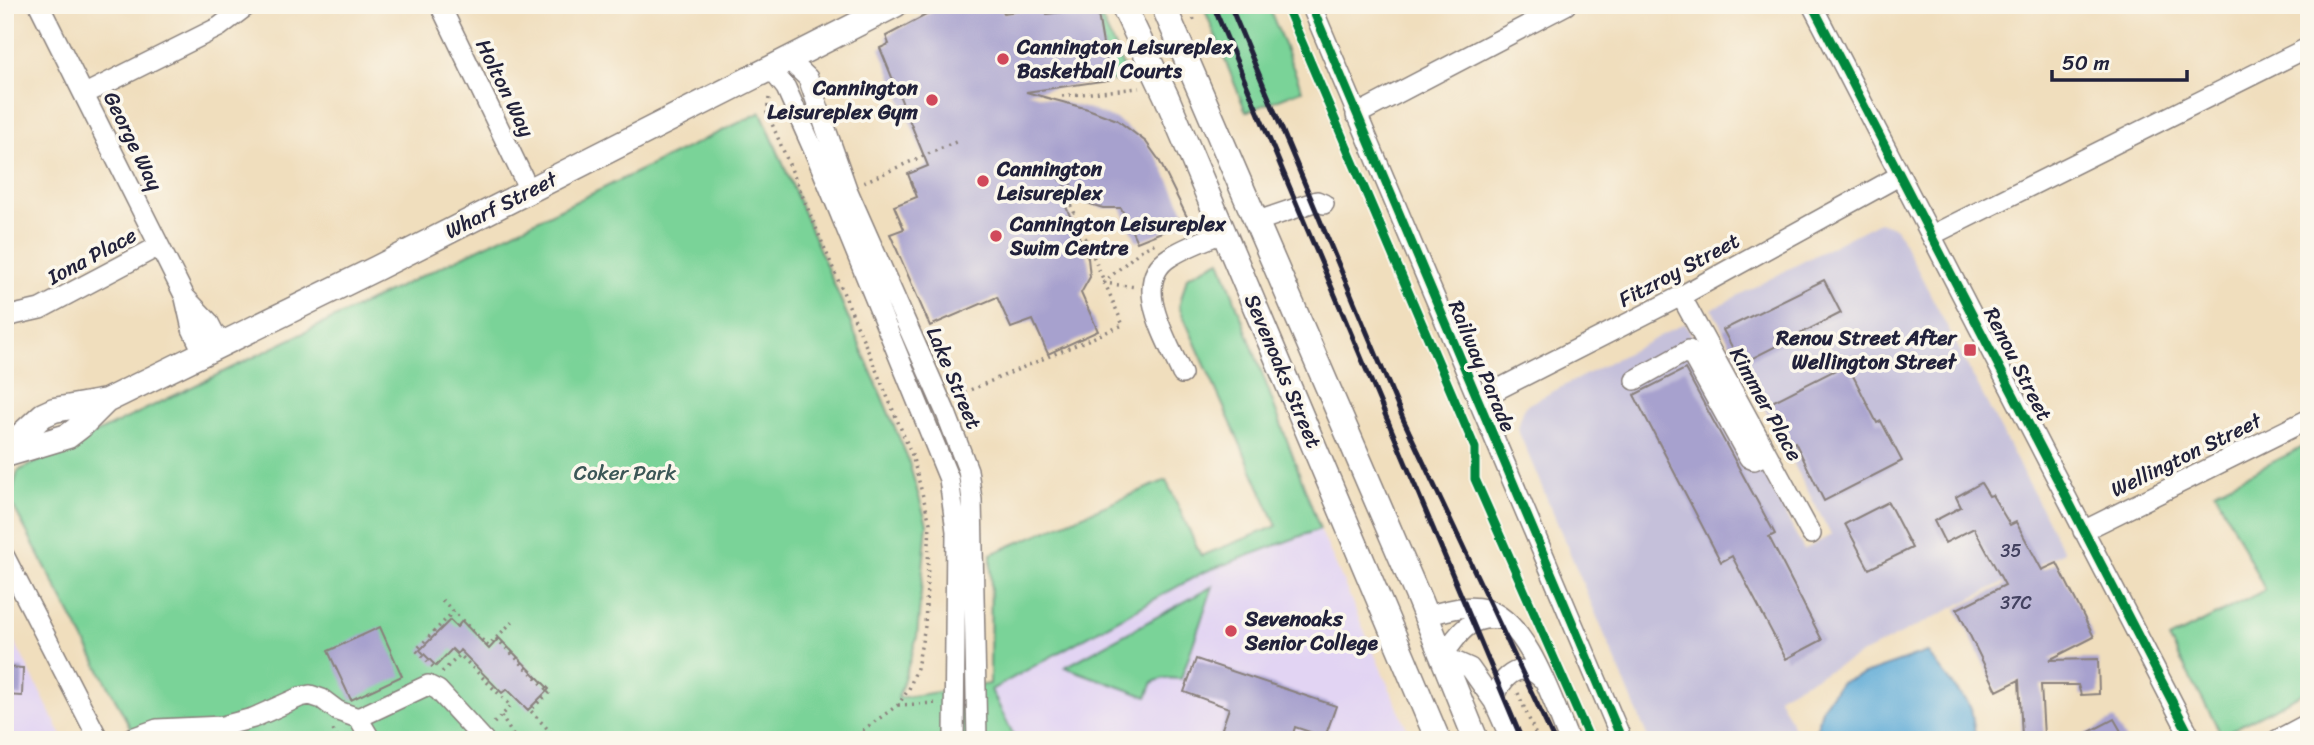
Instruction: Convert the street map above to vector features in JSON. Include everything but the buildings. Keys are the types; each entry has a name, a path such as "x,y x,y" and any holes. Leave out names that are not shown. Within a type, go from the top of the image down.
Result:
{"main road":[{"name":"Wharf Street","path":"5,452 43,415 54,410 106,401 895,5"},
{"name":"Sevenoaks Street","path":"1123,5 1167,98 1438,740"},
{"name":"Sevenoaks Street","path":"1163,5 1258,221 1443,656 1476,740"},
{"path":"1388,619 1426,616"}],"street":[{"name":"George Way","path":"39,5 185,296 191,329 211,348"},
{"path":"85,94 219,27 248,5"},
{"name":"Holton Way","path":"440,5 529,190"},
{"name":"Railway Parade","path":"1311,5 1622,740"},
{"path":"1356,115 1566,5"},
{"name":"Renou Street","path":"1812,5 2192,740"},
{"path":"1932,235 2309,47"},
{"name":"Lake Street","path":"780,65 786,88 948,479 956,531 954,740"},
{"name":"Lake Street","path":"780,65 808,78 847,189 946,413 968,470 972,500 977,740"},
{"name":"Fitzroy Street","path":"1477,400 1681,296 1899,176"},
{"path":"1258,221 1292,213 1317,201 1324,204"},
{"path":"1182,374 1152,303 1153,278 1169,257 1224,232"},
{"name":"Iona Place","path":"5,317 40,309 159,246"},
{"name":"Kimmer Place","path":"1681,296 1811,534"},
{"path":"1635,380 1689,350 1749,458 1754,460 1767,454"},
{"name":"Wellington Street","path":"2083,531 2309,419"},
{"path":"5,557 99,740"},
{"path":"1426,616 1451,609 1473,608 1492,612 1503,619 1520,637 1569,740"},
{"path":"1503,619 1492,618 1470,623 1460,631 1443,656 1470,668 1494,702 1511,740"},
{"path":"1494,702 1500,683 1511,673 1530,670 1541,678"},
{"path":"358,718 436,680 483,737"},
{"path":"126,740 157,729 223,726 253,718 310,695 322,699 338,711 358,718 371,740"},
{"path":"2277,740 2309,723"}],"path":[{"path":"1062,96 1139,88"},
{"path":"769,96 767,112 912,455 930,523 925,626 917,668 898,705 849,740"},
{"path":"854,186 958,141"},
{"path":"957,395 1123,325 1059,177"},
{"path":"1064,187 1074,183"},
{"path":"442,600 488,646 513,621"},
{"path":"454,611 416,650 436,680 460,655 511,706 483,737"},
{"path":"496,638 550,692 530,710 555,737"},
{"path":"501,716 516,740"},
{"path":"547,740 566,736 571,740"}],"shaded area":[{"path":"1879,222 1896,228 2064,552 1778,696 1800,740 1649,740 1517,428 1525,406 1685,323 1804,550 1831,535 1712,309"},
{"name":"Sevenoaks Senior College","path":"1320,529 1412,740 1016,740 991,690 1204,572"},
{"path":"5,622 64,740 5,740"}],"green space":[{"path":"1025,5 1095,5 1096,8 1047,14 1046,7 1025,10"},
{"path":"1203,5 1268,5 1302,90 1246,112"},
{"path":"1097,8 1127,75 1124,82 1109,80"},
{"name":"Coker Park","path":"761,112 907,456 927,524 917,637 898,698 990,684 991,554 1166,480 1201,556 1277,526 1179,307 1187,277 1220,260 1320,529 1204,572 991,690 1016,740 137,740 10,500 18,471"},
{"path":"2309,444 2309,690 2222,735 2169,639 2265,590 2215,491"},
{"path":"1213,586 1181,679 1164,678 1153,682 1147,697 1065,667"}],"water":[{"path":"1927,652 1971,708 1976,740 1821,740 1816,731 1823,706 1841,682"}],"railway":[{"path":"1213,5 1522,740"},
{"path":"1230,5 1404,421 1554,740"}],"cycle path":[{"path":"1286,5 1475,448 1475,479 1590,740"},
{"path":"1311,5 1622,740"},
{"path":"1812,5 2192,740"}],"place":[{"name":"Cannington Leisureplex Basketball Courts","path":"1003,59"},
{"name":"Cannington Leisureplex Gym","path":"932,100"},
{"name":"Cannington Leisureplex","path":"983,181"},
{"name":"Cannington Leisureplex Swim Centre","path":"996,236"},
{"name":"Renou Street After Wellington Street","path":"1970,350"},
{"name":"Sevenoaks Senior College","path":"1231,631"}]}
